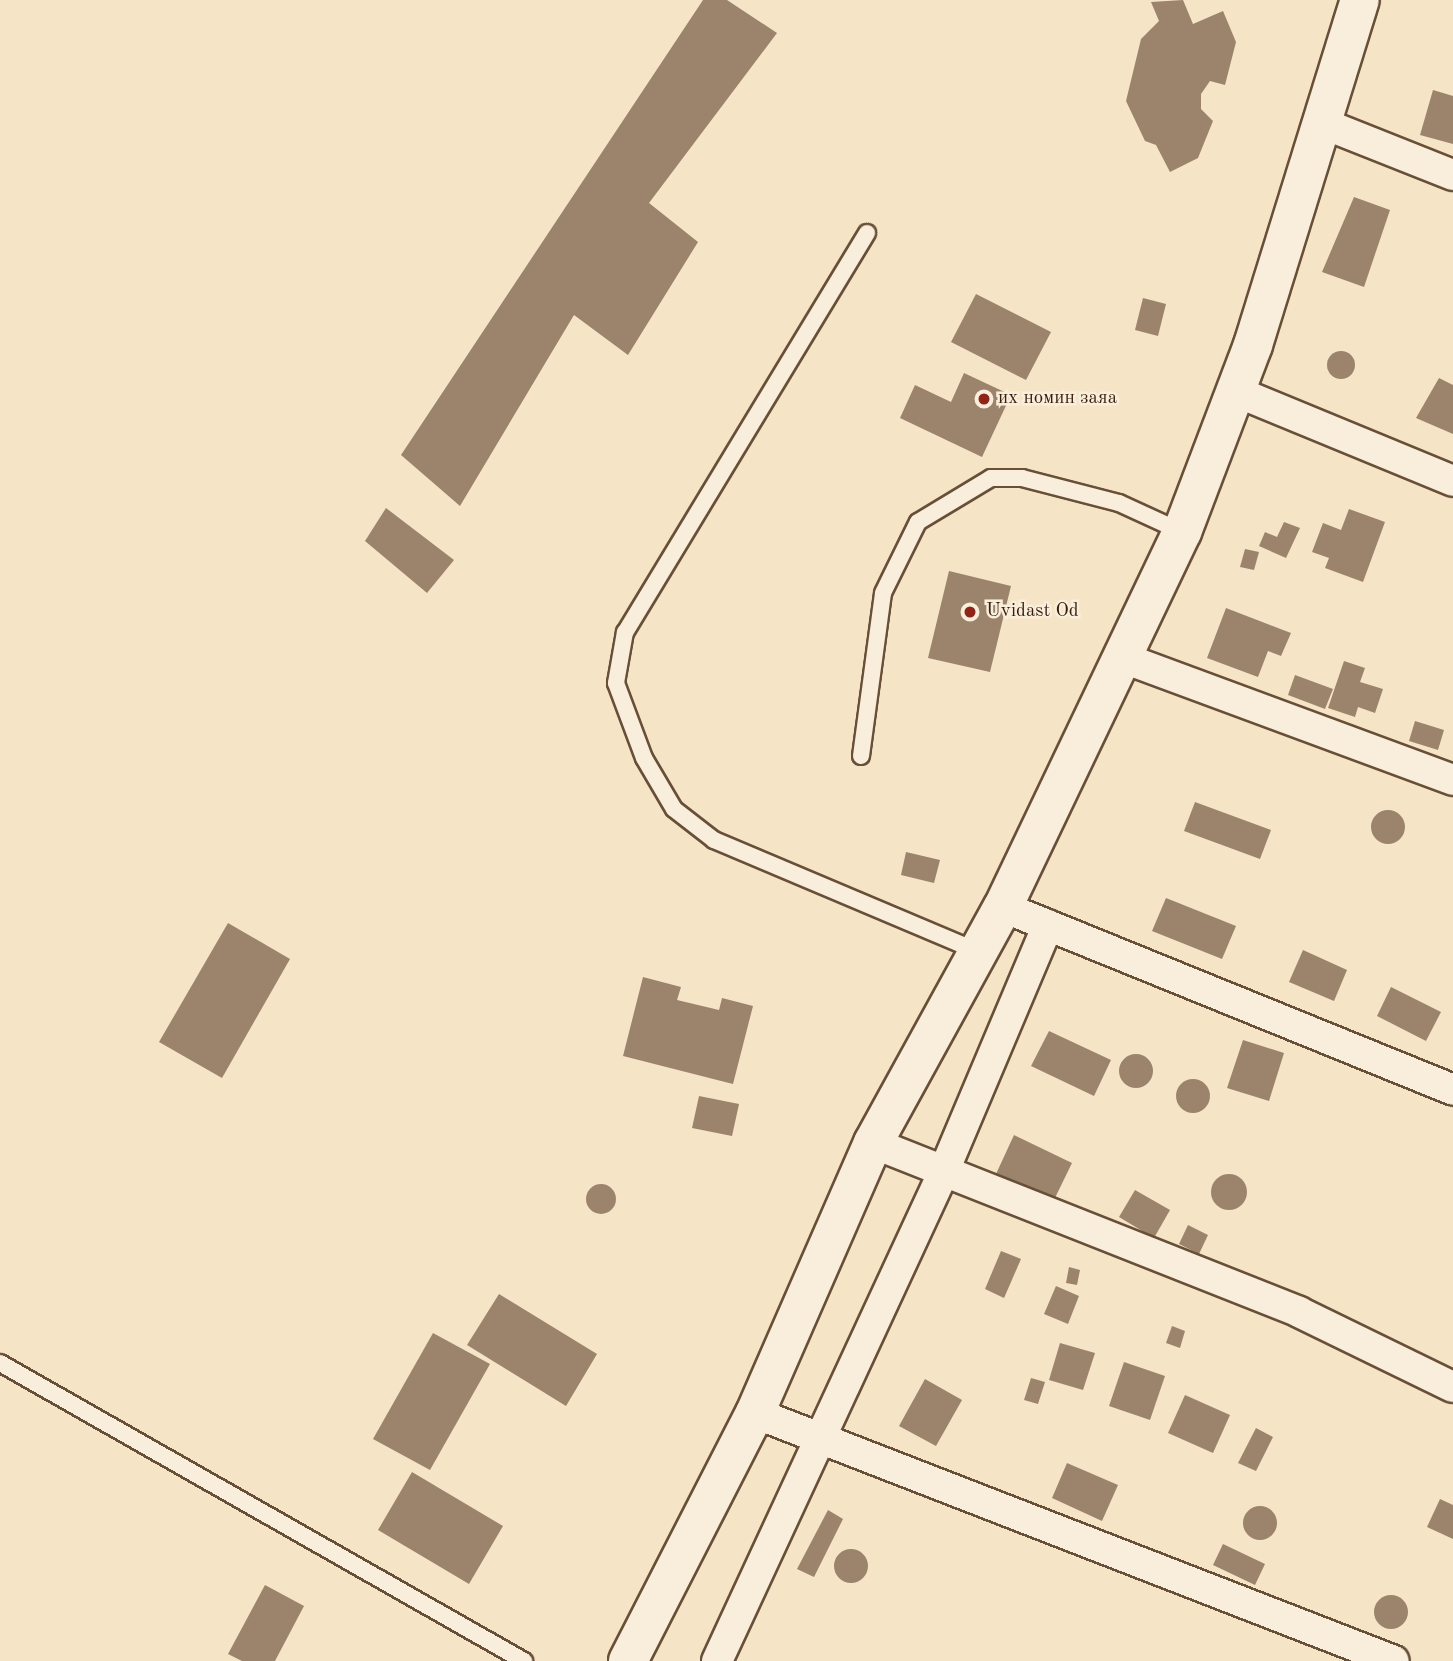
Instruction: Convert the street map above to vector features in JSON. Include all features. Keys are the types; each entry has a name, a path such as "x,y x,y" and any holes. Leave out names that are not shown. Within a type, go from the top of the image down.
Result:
{"main road":[{"path":"628,1661 755,1413 873,1143 1003,907 1126,659 1182,532 1235,391 1360,0"}],"street":[{"path":"1322,123 1453,175"},
{"path":"1235,391 1453,481"},
{"path":"1126,659 1453,780"},
{"path":"1003,907 1453,1090"},
{"path":"717,1661 815,1437 944,1171 1048,925"},
{"path":"873,1143 1299,1311 1453,1387"},
{"path":"755,1413 1394,1661"}],"lane":[{"path":"867,233 625,632 616,683 644,758 674,809 714,840 979,952"},
{"path":"861,756 883,593 918,522 991,478 1022,478 1119,503 1182,532"},
{"path":"0,1363 524,1661"}],"building":[{"path":"703,0 727,0 777,33 649,203 698,242 628,355 574,315 460,506 401,455"},
{"path":"1183,0 1193,24 1223,11 1236,42 1225,85 1210,81 1201,94 1201,109 1213,121 1198,158 1170,172 1156,145 1145,141 1126,101 1141,39 1159,21 1151,2"},
{"path":"1433,90 1453,96 1453,144 1420,135"},
{"path":"1354,197 1390,210 1364,287 1322,272"},
{"path":"976,294 1051,332 1026,380 951,342"},
{"path":"1143,298 1166,304 1158,336 1135,330"},
{"path":"1341,351 1351,355 1355,365 1351,375 1341,379 1331,375 1327,365 1331,355"},
{"path":"964,373 1011,395 982,457 900,418 915,385 951,402"},
{"path":"1439,378 1453,385 1453,434 1416,418"},
{"path":"386,508 454,560 427,593 365,541"},
{"path":"1349,509 1385,522 1363,582 1325,568 1329,558 1312,552 1323,523 1341,530"},
{"path":"1284,522 1300,528 1286,558 1259,546 1265,532 1277,537"},
{"path":"1245,549 1259,552 1254,570 1240,567"},
{"path":"949,571 1011,586 990,672 928,658"},
{"path":"1226,608 1291,633 1281,656 1268,651 1258,677 1207,658"},
{"path":"1344,661 1365,668 1360,682 1383,689 1375,713 1358,707 1355,717 1328,708"},
{"path":"1295,675 1333,689 1325,709 1288,695"},
{"path":"1415,721 1444,730 1438,750 1409,741"},
{"path":"1195,802 1271,830 1260,859 1184,831"},
{"path":"1388,810 1400,815 1405,827 1400,839 1388,844 1376,839 1371,827 1376,815"},
{"path":"906,852 940,860 934,883 901,875"},
{"path":"1166,898 1236,926 1222,959 1152,931"},
{"path":"228,923 290,959 222,1078 159,1042"},
{"path":"1303,950 1347,970 1334,1001 1289,982"},
{"path":"643,977 681,987 677,1000 719,1010 722,998 753,1006 733,1084 623,1056"},
{"path":"1391,987 1441,1012 1426,1041 1377,1016"},
{"path":"1049,1031 1111,1060 1094,1096 1031,1066"},
{"path":"1243,1040 1284,1053 1269,1101 1227,1088"},
{"path":"1136,1054 1148,1059 1153,1071 1148,1083 1136,1088 1124,1083 1119,1071 1124,1059"},
{"path":"1193,1079 1205,1084 1210,1096 1205,1108 1193,1113 1181,1108 1176,1096 1181,1084"},
{"path":"699,1096 739,1104 732,1136 692,1128"},
{"path":"1014,1135 1072,1163 1053,1202 996,1174"},
{"path":"1229,1174 1242,1179 1247,1192 1242,1205 1229,1210 1216,1205 1211,1192 1216,1179"},
{"path":"601,1184 612,1188 616,1199 612,1210 601,1214 590,1210 586,1199 590,1188"},
{"path":"1135,1190 1170,1210 1154,1238 1119,1217"},
{"path":"1188,1225 1208,1235 1199,1254 1179,1244"},
{"path":"1001,1251 1021,1259 1004,1298 985,1289"},
{"path":"1069,1267 1080,1270 1077,1285 1066,1283"},
{"path":"1056,1286 1079,1296 1068,1324 1044,1314"},
{"path":"499,1294 597,1354 566,1406 467,1345"},
{"path":"1172,1326 1185,1331 1180,1348 1166,1343"},
{"path":"433,1333 490,1364 430,1470 373,1439"},
{"path":"1060,1343 1095,1353 1083,1390 1049,1380"},
{"path":"1124,1362 1165,1376 1150,1420 1109,1406"},
{"path":"1031,1378 1045,1382 1038,1404 1024,1400"},
{"path":"925,1379 962,1400 936,1446 899,1426"},
{"path":"1185,1395 1230,1415 1213,1453 1168,1433"},
{"path":"1256,1428 1273,1437 1256,1471 1238,1463"},
{"path":"1067,1463 1118,1485 1102,1521 1052,1498"},
{"path":"412,1472 503,1526 469,1584 378,1530"},
{"path":"1440,1499 1453,1505 1453,1539 1427,1527"},
{"path":"1260,1506 1272,1511 1277,1523 1272,1535 1260,1540 1248,1535 1243,1523 1248,1511"},
{"path":"828,1510 843,1519 814,1577 797,1569"},
{"path":"1223,1544 1265,1564 1255,1585 1213,1565"},
{"path":"851,1549 863,1554 868,1566 863,1578 851,1583 839,1578 834,1566 839,1554"},
{"path":"265,1585 304,1606 275,1661 242,1661 228,1654"},
{"path":"1391,1595 1403,1600 1408,1612 1403,1624 1391,1629 1379,1624 1374,1612 1379,1600"}],"place":[{"name":"их номин заяа","path":"984,399"},
{"name":"Uvidast Od","path":"970,612"}]}
